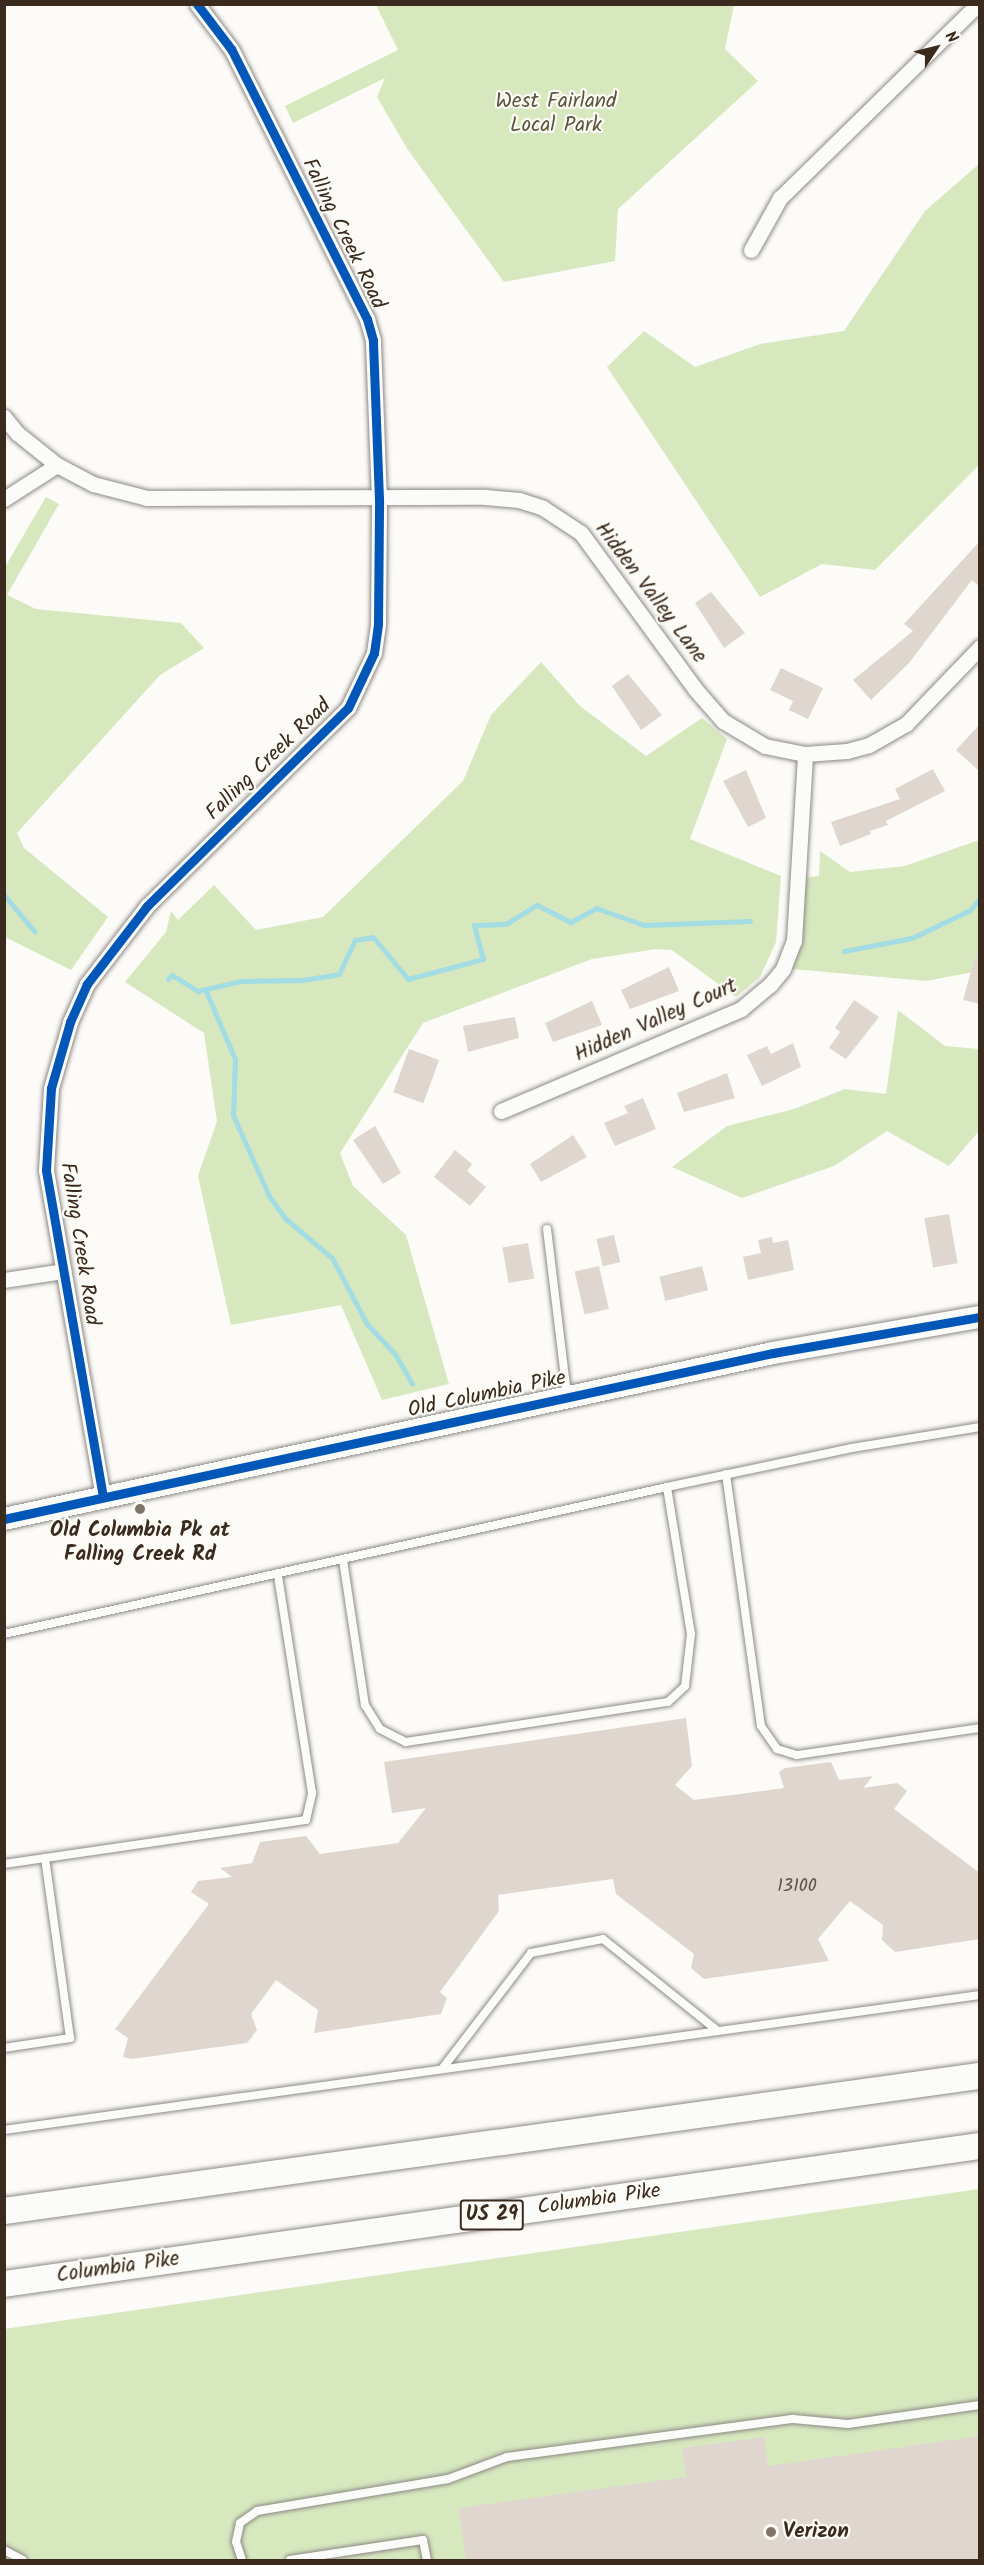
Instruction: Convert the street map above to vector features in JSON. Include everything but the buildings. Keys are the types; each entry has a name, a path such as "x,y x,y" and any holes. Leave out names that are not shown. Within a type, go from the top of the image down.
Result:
{"highway":[{"path":"4,2211 980,2076"},
{"name":"Columbia Pike","path":"4,2284 980,2146"}],"main road":[{"name":"Old Columbia Pike","path":"4,1519 773,1353 980,1317"}],"street":[{"name":"Falling Creek Road","path":"103,1497 46,1170 51,1088 70,1022 87,984 147,906 348,708 375,653 379,499 373,340 367,320 231,49 197,4"},
{"path":"751,250 780,198 978,4"},
{"name":"Hidden Valley Lane","path":"4,417 17,433 57,465 93,484 147,498 485,497 519,500 543,508 581,533 695,689 723,721 765,746 805,754 847,751 869,745 906,724 980,647"},
{"path":"4,499 57,465"},
{"name":"Hidden Valley Court","path":"501,1112 741,1009 770,985 783,969 794,941 805,754"},
{"path":"4,1280 63,1271"}],"lane":[{"path":"547,1229 567,1397"},
{"path":"4,1634 726,1474 980,1427"},
{"path":"726,1474 761,1726 777,1749 797,1755 980,1728"},
{"path":"343,1560 365,1705 381,1729 406,1742 668,1702 685,1686 691,1634 667,1487"},
{"path":"4,1864 306,1820 312,1793 278,1575"},
{"path":"4,2048 70,2038 45,1858"},
{"path":"442,2069 531,1953 603,1939 718,2031"},
{"path":"4,2130 980,1995"},
{"path":"242,2560 236,2542 240,2523 257,2511 448,2479 507,2457 793,2418 848,2424 980,2405"},
{"path":"290,2560 423,2540 427,2560"},
{"path":"4,2550 24,2560"}],"green space":[{"name":"West Fairland Local Park","path":"376,5 734,5 725,49 758,81 618,209 615,261 504,282 408,150 377,97 385,78 293,123 285,106 398,50"},
{"path":"979,164 979,465 875,570 822,564 760,597 607,367 644,331 695,367 760,344 844,331 925,211"},
{"path":"46,497 59,504 7,595 36,609 181,623 204,648 160,675 17,833 24,848 108,917 71,970 5,937 5,567"},
{"path":"541,662 580,706 646,756 702,718 727,739 690,839 781,876 776,942 760,977 736,997 672,950 656,949 592,959 423,1023 340,1153 353,1186 406,1235 449,1384 382,1400 341,1305 231,1325 198,1176 217,1121 204,1033 125,982 166,932 171,911 178,920 214,885 256,930 323,917 463,781 491,715"},
{"path":"979,840 979,971 926,981 792,969 800,946 805,878 819,876 820,851 850,872 905,866"},
{"path":"898,1010 945,1046 979,1049 979,1131 949,1166 887,1131 834,1166 742,1198 672,1167 727,1126 794,1109 845,1089 886,1094"},
{"path":"979,2189 979,2560 5,2560 4,2329"}],"waterway":[{"path":"4,895 35,932"},
{"path":"844,951 912,938 970,910 980,898"},
{"path":"168,979 172,975 198,991 241,981 302,980 339,974 355,940 373,937 408,979 483,959 474,925 506,924 537,905 571,922 596,908 644,925 750,921"},
{"path":"205,989 235,1059 233,1115 269,1196 286,1219 332,1258 367,1324 395,1354 412,1383"}],"cycle path":[{"path":"103,1497 46,1170 51,1088 70,1022 87,984 147,906 348,708 374,653 378,624 379,499 373,340 367,319 231,49 197,4"},
{"path":"4,1519 773,1353 980,1317"}],"place":[{"name":"Old Columbia Pk at Falling Creek Rd","path":"140,1509"},
{"name":"Verizon","path":"771,2532"}]}
